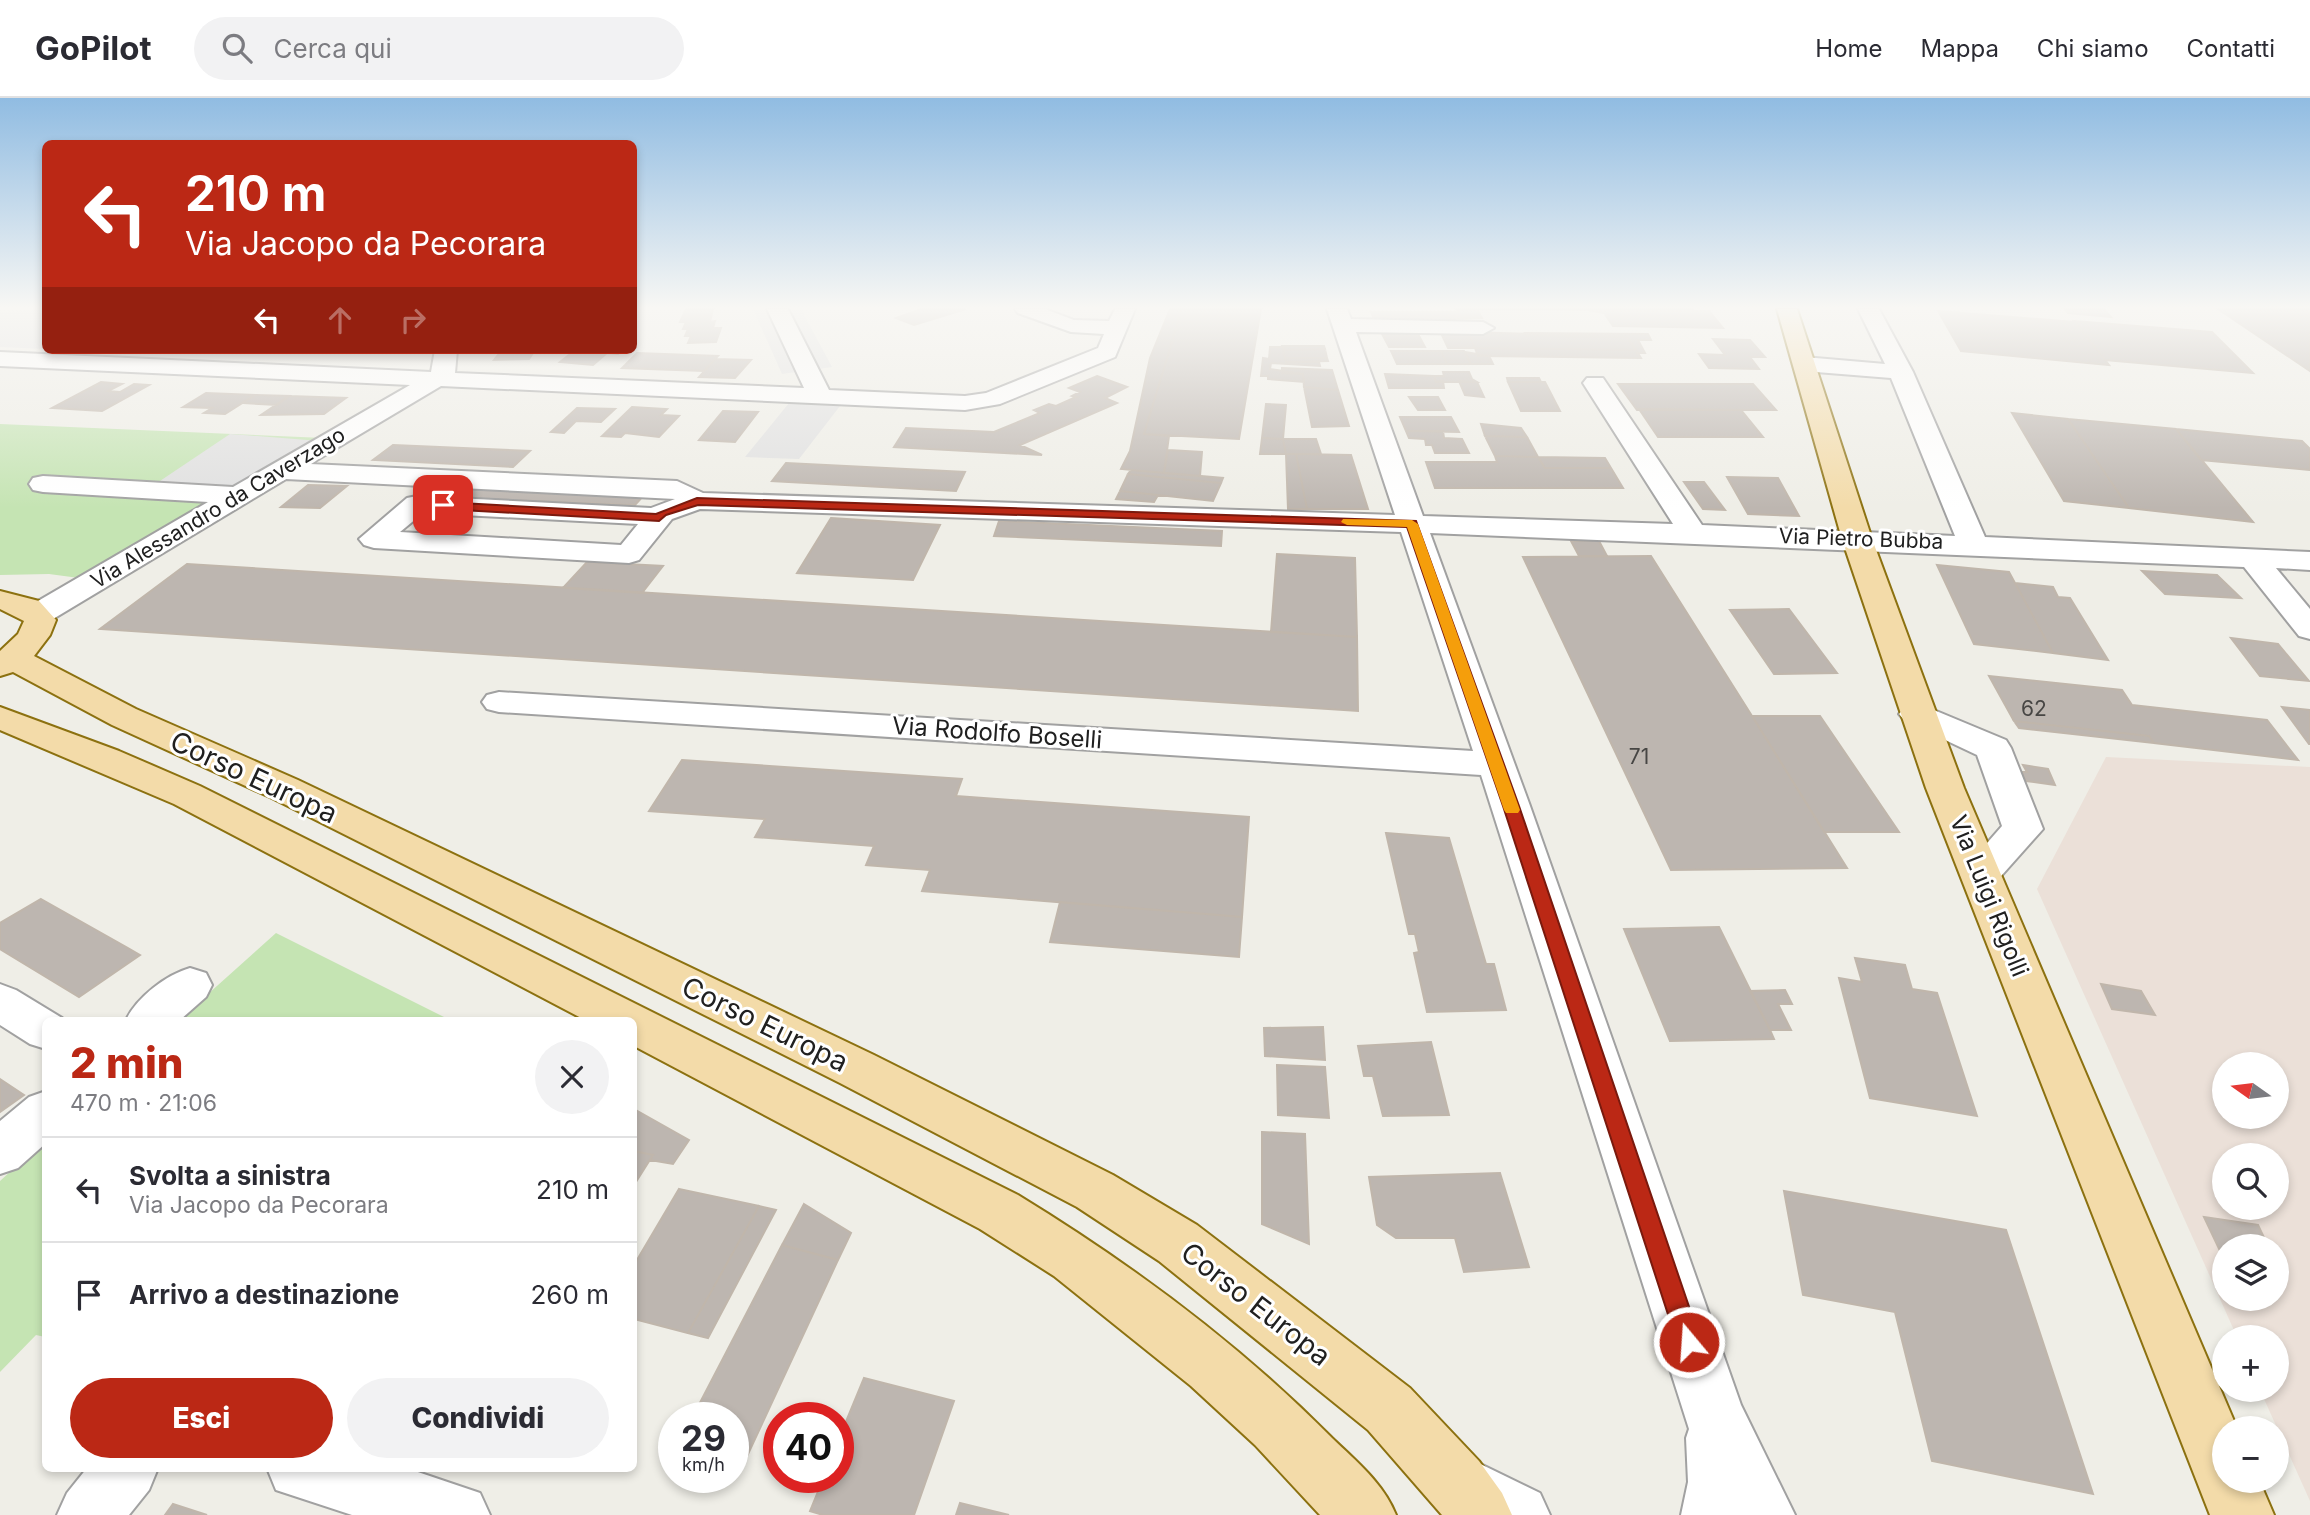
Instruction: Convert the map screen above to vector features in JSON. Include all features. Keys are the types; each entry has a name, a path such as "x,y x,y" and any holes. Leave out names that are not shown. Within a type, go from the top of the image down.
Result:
{"main road":[{"name":"Via Luigi Rigolli","path":"1807,375 1857,539 1917,714 2212,1443"},
{"path":"0,600 33,609 37,615"},
{"name":"Corso Europa","path":"37,615 40,620 37,633 6,662 285,789 857,1069 1095,1191 1178,1242 1390,1409 1469,1499"},
{"name":"Corso Europa","path":"0,719 106,759 187,795 619,1017"},
{"path":"637,1027 999,1212 1073,1258 1212,1366 1276,1424 1364,1515"},
{"path":"2233,1493 2242,1515"}],"street":[{"path":"375,375 965,403 986,401 1052,375"},
{"path":"436,379 441,375"},
{"path":"810,375 820,396"},
{"path":"1360,375 1496,764 1715,1418 1763,1515"},
{"path":"1901,375 1973,544"},
{"name":"Via Alessandro da Caverzago","path":"37,615 436,379"},
{"path":"1595,383 1693,533"},
{"path":"280,471 677,489 697,501"},
{"path":"43,484 239,496"},
{"path":"659,517 416,504 374,539 629,554 659,517 662,513 697,501"},
{"name":"Via Pietro Bubba","path":"697,501 1857,539 2310,561"},
{"path":"2252,558 2310,629"},
{"name":"Via Rodolfo Boselli","path":"499,702 1496,764"},
{"path":"1917,714 1993,748 2024,829 1980,874"},
{"path":"153,1017 190,985"},
{"path":"0,1002 42,1028"},
{"path":"0,1152 42,1115"},
{"path":"1713,1515 1719,1482 1715,1418"},
{"path":"89,1515 124,1472"},
{"path":"312,1472 458,1515"},
{"name":"Corso Europa","path":"1469,1499 1518,1515"}],"shaded area":[{"path":"789,403 840,406 799,459 745,457"},
{"path":"230,434 320,441 224,494 151,487"},
{"path":"2106,757 2310,767 2310,1501 2289,1454 2289,1416 2272,1416 2265,1402 2289,1402 2289,1325 2232,1325 2225,1311 2289,1311 2289,1234 2212,1234 2212,1281 2037,889"}],"green space":[{"path":"0,424 324,438 79,578 49,574 0,575"},
{"path":"276,933 444,1017 182,1017"},
{"path":"42,1143 42,1336 36,1335 0,1372 0,1181"}],"building":[{"path":"701,375 738,375 735,378 699,377"},
{"path":"1146,375 1162,375 1144,434 1169,436 1164,473 1121,469 1130,451"},
{"path":"1162,375 1250,375 1239,439 1144,434"},
{"path":"1303,375 1304,382 1268,379 1268,376 1261,376"},
{"path":"1303,375 1334,375 1338,390 1304,387"},
{"path":"1385,375 1434,376 1436,382 1443,381 1444,388 1389,388"},
{"path":"1470,375 1477,382 1436,382 1434,376"},
{"path":"1097,376 1127,387 1105,398 1117,403 1020,445 1042,455 894,447 906,428 994,432 1040,413 1034,410 1049,404 1056,406 1076,397 1072,396 1080,392 1069,388"},
{"path":"1507,378 1539,378 1541,382 1508,382"},
{"path":"1459,381 1477,382 1484,397 1465,395"},
{"path":"101,382 122,384 108,391 120,392 134,384 149,385 102,411 52,408"},
{"path":"1508,382 1545,382 1560,411 1521,411"},
{"path":"1618,384 1753,384 1776,410 1637,410"},
{"path":"1304,387 1338,390 1349,426 1312,427"},
{"path":"206,393 255,395 225,414 204,413 212,408 183,407"},
{"path":"255,395 289,396 277,405 242,403"},
{"path":"289,396 346,398 324,414 261,415"},
{"path":"1409,397 1438,397 1445,410 1418,410"},
{"path":"1266,404 1286,405 1283,439 1262,438"},
{"path":"632,407 667,409 661,415 679,416 659,437 625,433 621,437 602,436"},
{"path":"577,408 615,409 601,422 576,421 564,433 551,432"},
{"path":"1639,409 1741,410 1763,437 1658,437"},
{"path":"723,411 758,412 735,442 699,440"},
{"path":"2012,413 2068,419 2129,508 2064,501"},
{"path":"1400,417 1451,417 1459,432 1406,431"},
{"path":"2068,419 2176,429 2253,522 2129,508"},
{"path":"1481,424 1521,428 1527,437 1485,436"},
{"path":"2176,429 2302,441 2310,449 2310,470 2201,460"},
{"path":"1406,431 1443,431 1444,438 1462,439 1469,453 1435,453 1432,445 1426,445 1425,439 1409,438"},
{"path":"1485,436 1527,437 1538,457 1495,456"},
{"path":"1262,438 1283,439 1286,454 1260,454"},
{"path":"1283,439 1316,439 1321,454 1286,454"},
{"path":"393,445 530,451 513,467 373,460"},
{"path":"1168,450 1202,452 1200,476 1164,473"},
{"path":"1286,454 1296,454 1307,509 1288,509"},
{"path":"1296,454 1351,455 1368,509 1307,509"},
{"path":"1495,456 1538,457 1545,468 1611,468 1623,488 1435,488 1426,462 1497,462"},
{"path":"1538,457 1605,458 1611,468 1545,468"},
{"path":"786,463 965,472 956,491 772,481"},
{"path":"1131,470 1223,478 1221,483 1128,474"},
{"path":"1128,474 1221,483 1213,501 1120,491"},
{"path":"1727,477 1778,478 1799,516 1748,514"},
{"path":"1684,482 1704,482 1725,510 1703,509"},
{"path":"476,484 647,492 635,505 461,498"},
{"path":"308,485 347,486 320,508 281,507"},
{"path":"1120,491 1158,495 1154,502 1116,499"},
{"path":"831,518 940,525 913,580 797,573"},
{"path":"999,521 1222,531 1221,546 994,536"},
{"path":"1571,541 1599,541 1607,556 1579,556"},
{"path":"1277,554 1355,558 1357,637 1271,632"},
{"path":"1651,556 1847,868 1671,870 1523,557"},
{"path":"587,562 663,566 642,593 563,588"},
{"path":"187,564 1357,637 1358,711 100,629"},
{"path":"1937,565 2009,572 2053,653 1974,644"},
{"path":"2142,571 2217,575 2241,598 2165,594"},
{"path":"2015,583 2053,587 2058,597 2070,598 2108,660 2053,653"},
{"path":"1789,609 1837,673 1774,674 1730,610"},
{"path":"2231,638 2278,644 2309,681 2260,676"},
{"path":"1989,676 2122,690 2132,705 2267,720 2298,760 2154,743 2149,736 2014,721"},
{"path":"2282,707 2310,710 2310,744 2309,744"},
{"path":"1752,716 1820,716 1899,832 1824,832"},
{"path":"2014,721 2149,736 2154,743 2019,728"},
{"path":"682,760 962,779 956,796 1249,817 1242,917 922,891 930,870 866,865 874,846 755,837 765,819 649,811"},
{"path":"2023,765 2048,769 2055,785 2026,781 2022,772 2027,772"},
{"path":"1386,833 1449,838 1486,964 1494,964 1506,1010 1427,1012 1414,953 1419,952 1415,934 1409,934"},
{"path":"41,899 140,955 79,997 0,949 0,923"},
{"path":"1060,902 1242,917 1239,957 1050,942"},
{"path":"1719,927 1774,1039 1670,1041 1624,929"},
{"path":"1855,958 1905,965 1912,989 1937,993 1977,1116 1870,1098 1839,978 1862,982"},
{"path":"2101,984 2141,991 2155,1015 2112,1009"},
{"path":"1785,990 1792,1004 1778,1004 1791,1030 1770,1030 1750,991"},
{"path":"1323,1027 1325,1060 1265,1056 1264,1028"},
{"path":"1431,1042 1449,1115 1383,1116 1373,1076 1364,1076 1358,1046"},
{"path":"1277,1065 1325,1067 1329,1118 1278,1115"},
{"path":"0,1079 24,1095 0,1112"},
{"path":"637,1111 689,1140 673,1164 650,1160 653,1155 637,1152"},
{"path":"1262,1132 1305,1134 1309,1244 1262,1224"},
{"path":"637,1152 653,1155 637,1180"},
{"path":"1500,1173 1529,1267 1464,1272 1455,1238 1396,1238 1377,1225 1369,1177"},
{"path":"679,1189 759,1206 688,1333 637,1320 637,1260"},
{"path":"1784,1191 2006,1230 2093,1494 1932,1461 1895,1312 1803,1295"},
{"path":"804,1204 851,1233 838,1260 782,1245"},
{"path":"759,1206 776,1210 708,1338 688,1333"},
{"path":"2204,1217 2258,1225 2262,1234 2212,1234"},
{"path":"782,1245 838,1260 772,1402 763,1402 763,1422 749,1452 749,1402 700,1402"},
{"path":"864,1378 954,1401 914,1515 823,1515 810,1511 817,1493 854,1493 854,1402"},
{"path":"960,1503 1009,1515 956,1515"},
{"path":"173,1504 207,1515 165,1515"}],"slow traffic":[{"path":"1347,522 1412,524 1512,810"}],"route":[{"path":"443,505 659,517 662,513 697,501 1412,524 1511,806 1689,1342"}]}
